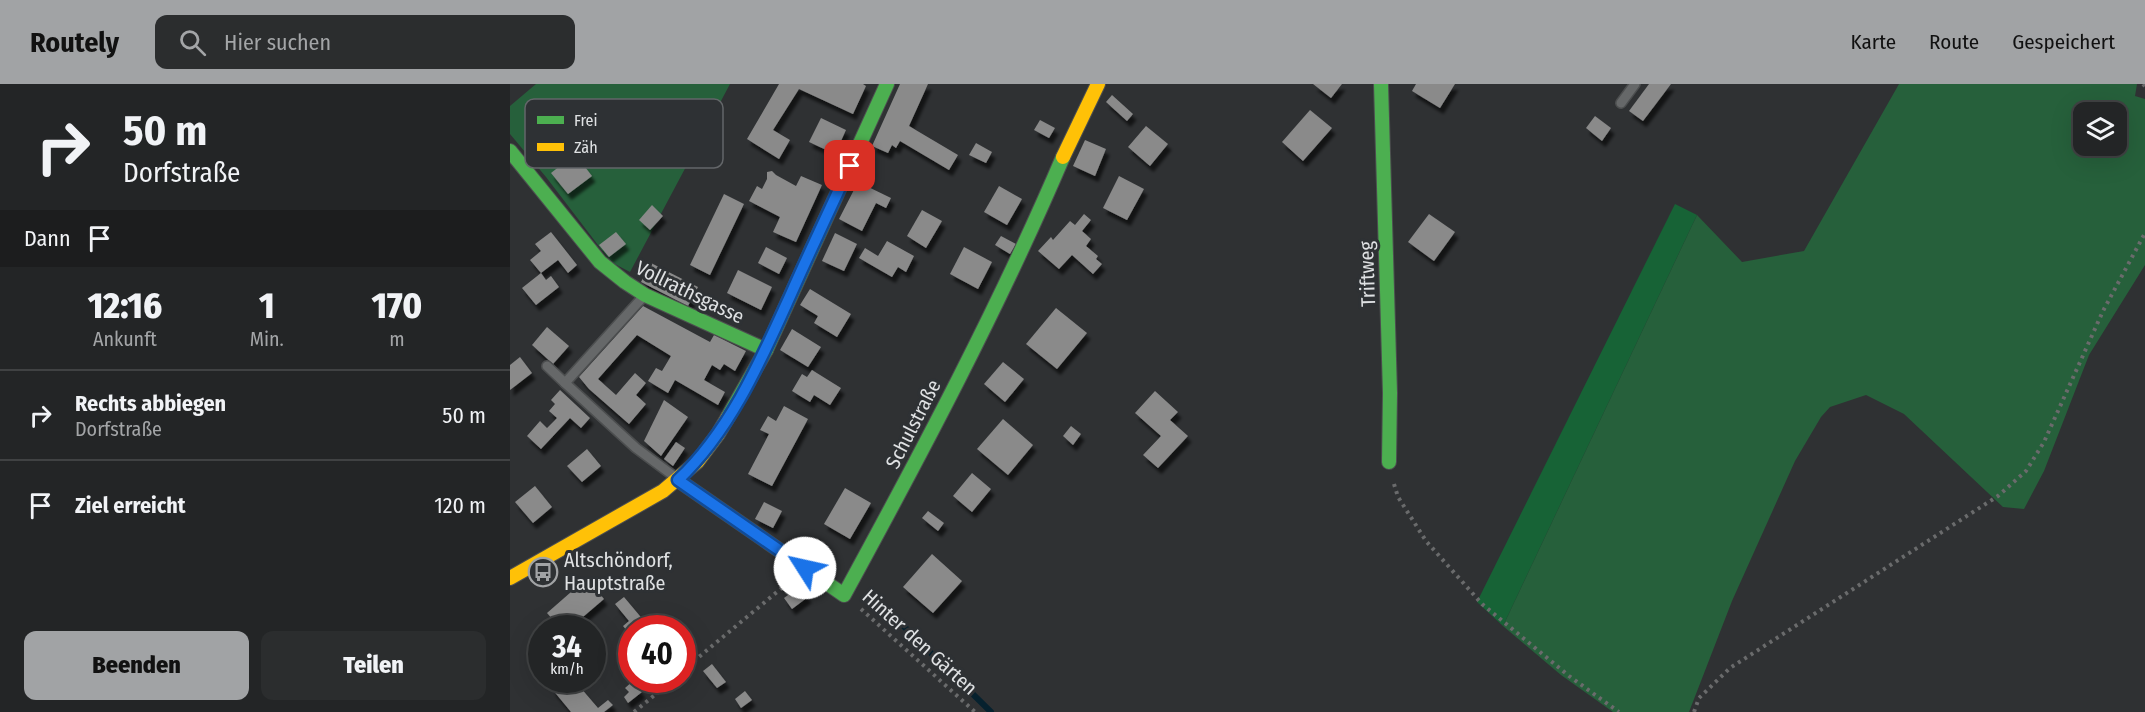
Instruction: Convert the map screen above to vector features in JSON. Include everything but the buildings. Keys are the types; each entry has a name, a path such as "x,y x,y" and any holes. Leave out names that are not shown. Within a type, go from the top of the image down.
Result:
{"street":[{"path":"510,578 635,508 678,480 697,462 718,434 766,350 887,84"},
{"name":"Schulstraße","path":"844,595 914,467 991,314 1098,84"},
{"name":"Triftweg","path":"1380,84 1390,393 1389,462"},
{"name":"Vollrathsgasse","path":"510,151 600,262 624,282 645,295 766,350"},
{"path":"678,480 844,595"}],"lane":[{"path":"1622,103 1635,84"},
{"path":"565,383 645,295"},
{"path":"547,366 636,448 678,480"}],"path":[{"path":"1694,712 1699,698 1730,668 1998,496 2026,471 2044,442 2103,311 2145,233"},
{"path":"1389,462 1398,497 1425,541 1482,604 1569,676 1619,712"},
{"path":"696,659 805,568"},
{"name":"Hinter den Gärten","path":"844,595 975,712"},
{"path":"634,712 657,693"}],"green space":[{"path":"536,84 730,84 722,99 525,99 525,152 510,134 510,106"},
{"path":"1899,84 2137,84 2135,96 2145,99 2145,265 2089,355 2044,471 2024,509 2003,507 1904,414 1866,395 1830,407 1821,417 1795,461 1732,601 1689,712 1613,712 1561,675 1503,626 1697,215 1742,262 1804,251"},
{"path":"538,168 685,168 630,272 611,262"},
{"path":"1675,204 1697,215 1503,626 1477,602"}],"waterway":[{"path":"878,601 991,712"}],"traffic: fast":[{"path":"728,417 766,350 887,84"},
{"path":"1381,84 1390,393 1389,462"},
{"path":"510,151 600,262 625,282 645,295 766,350"},
{"path":"678,480 844,595 959,379 1013,269 1063,157"}],"traffic: slow":[{"path":"1063,157 1098,84"},
{"path":"510,578 663,491 697,462 728,417"}],"place":[{"name":"Altschöndorf, Hauptstraße","path":"543,572"}],"route":[{"path":"805,568 678,480 697,462 718,434 741,396 766,350 850,166"}]}
